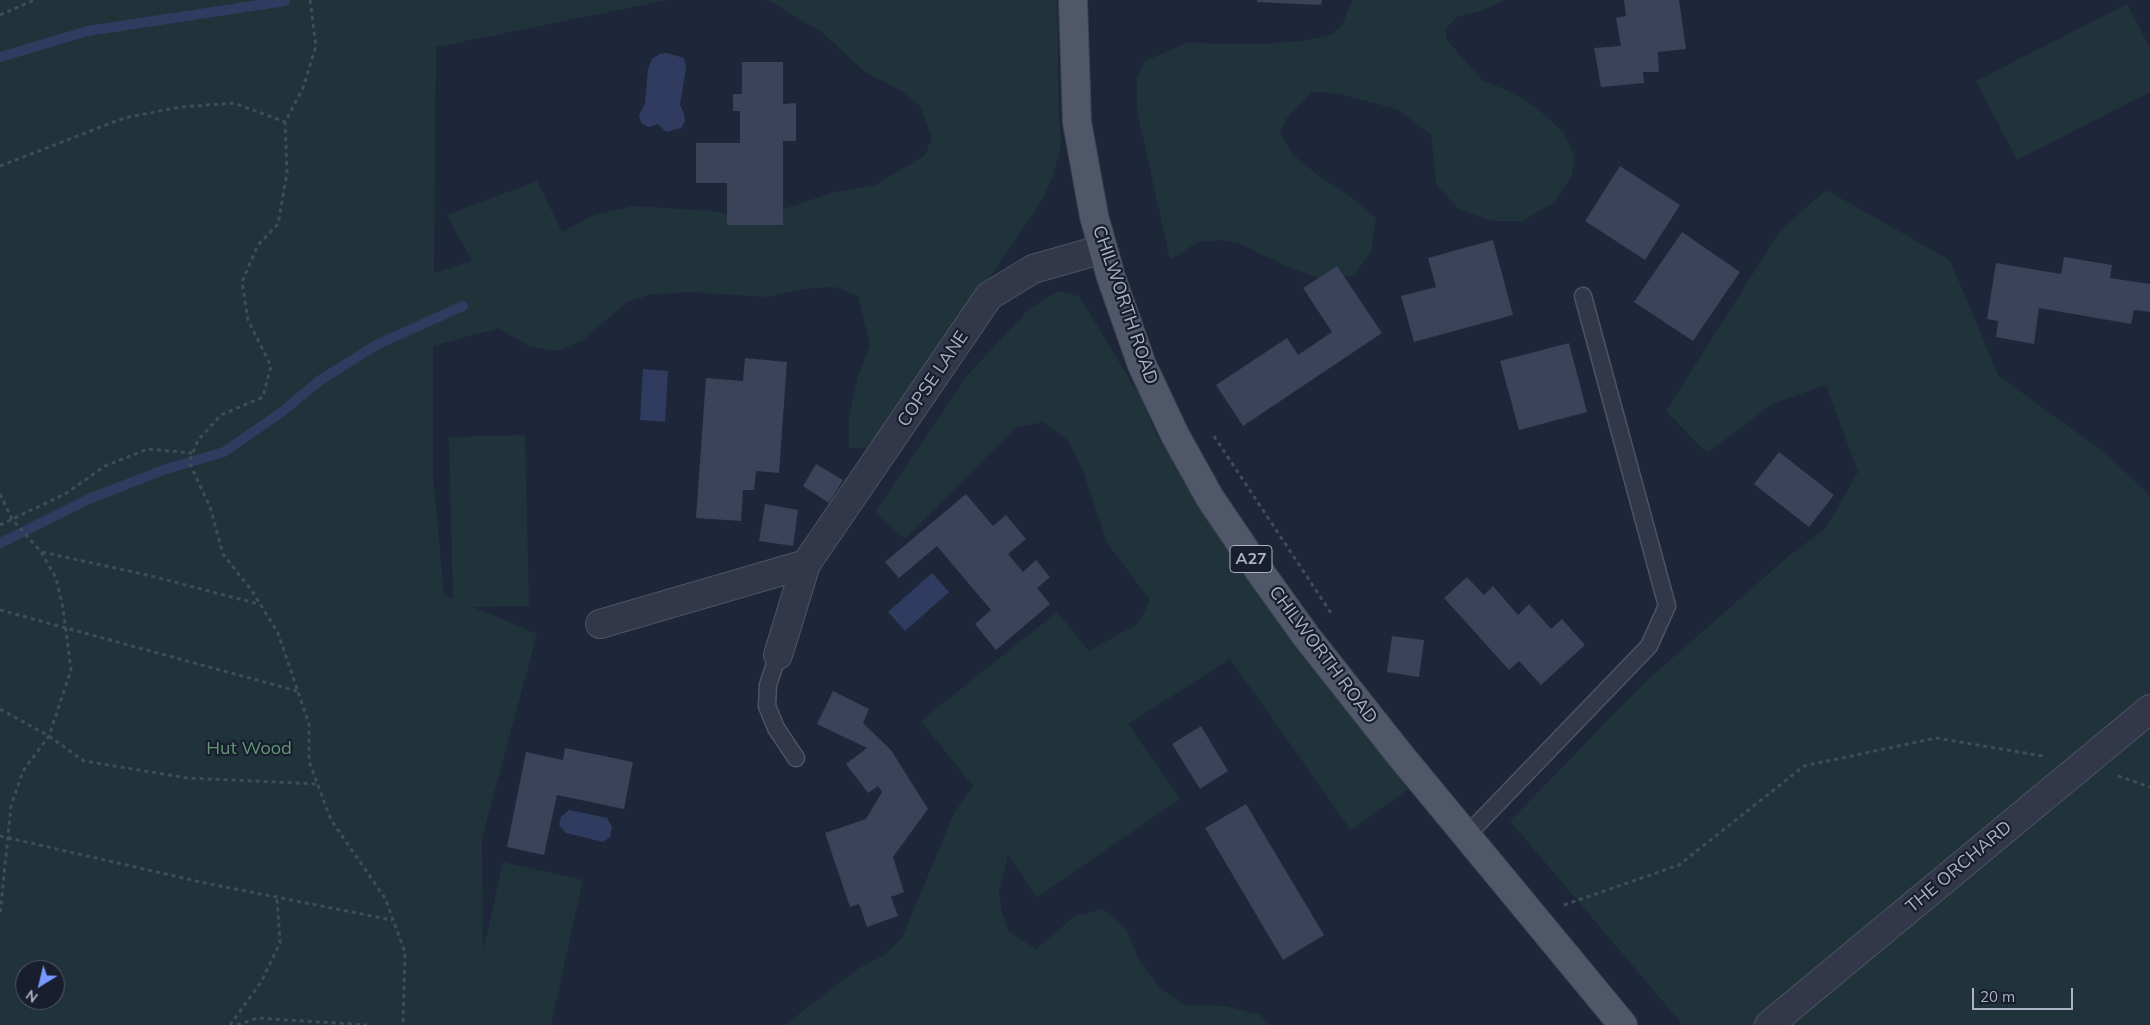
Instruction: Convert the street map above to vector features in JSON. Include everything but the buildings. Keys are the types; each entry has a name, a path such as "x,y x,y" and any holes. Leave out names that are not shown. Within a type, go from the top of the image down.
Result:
{"main road":[{"name":"CHILWORTH ROAD","path":"1072,0 1077,122 1094,216 1111,277 1142,365 1175,435 1210,498 1306,636 1466,836 1623,1025"}],"street":[{"name":"COPSE LANE","path":"778,654 806,564 989,296 1033,270 1103,249"},
{"path":"600,624 806,564"},
{"name":"THE ORCHARD","path":"1769,1025 2150,709"}],"lane":[{"path":"1466,836 1649,646 1667,606 1583,296"},
{"path":"778,654 768,685 767,706 776,728 796,758"}],"path":[{"path":"0,15 34,0"},
{"path":"310,0 316,46 303,88 285,122 287,173 278,224 258,245 242,282 248,320 271,366 263,397 221,415 198,440 189,462 210,507 223,554 278,632 309,724 310,761 331,820 385,898 405,952 403,1025"},
{"path":"0,166 124,118 181,107 234,102 285,122"},
{"path":"1209,428 1336,620"},
{"path":"0,525 65,494 106,466 148,449 192,453"},
{"path":"0,494 12,520 41,552 56,578 70,670 49,736 23,771 11,806 0,915"},
{"path":"41,552 147,575 260,604"},
{"path":"0,610 298,692"},
{"path":"0,709 49,736 84,761 187,778 318,784"},
{"path":"1538,924 1558,907 1680,865 1804,766 1936,738 2085,762 2144,787 2150,787"},
{"path":"0,836 277,898 393,921"},
{"path":"230,1025 260,982 280,943 277,898"},
{"path":"237,1025 258,1018 367,1025"}],"green space":[{"name":"Hut Wood","path":"0,0 668,0 436,47 434,273 472,261 447,215 537,181 562,232 592,216 633,206 715,211 748,221 831,193 876,185 925,155 932,138 921,107 902,91 865,72 822,32 771,2 763,0 1057,0 1061,143 1054,174 1042,200 974,301 868,448 849,448 849,415 858,377 870,345 858,296 835,287 802,289 768,297 689,292 653,294 627,302 583,340 556,351 530,347 499,328 433,346 433,475 444,595 453,598 449,437 525,435 529,606 473,607 537,634 482,838 483,951 503,862 583,880 551,1025 0,1025"},
{"path":"1352,0 1504,0 1484,10 1457,17 1446,28 1446,39 1483,81 1509,91 1538,109 1564,133 1575,157 1571,177 1554,202 1523,221 1492,221 1460,210 1437,186 1431,135 1397,109 1335,93 1312,92 1286,119 1280,132 1292,154 1319,176 1347,194 1376,218 1371,252 1354,275 1324,280 1291,268 1240,244 1223,240 1198,242 1170,260 1137,109 1137,77 1145,61 1187,43 1265,44 1303,41 1331,35 1342,25"},
{"path":"2127,4 2150,48 2150,92 2017,160 1976,81"},
{"path":"1826,190 1950,260 1998,375 2110,457 2150,496 2150,1025 1683,1025 1510,821 1646,681 1791,554 1825,529 1858,472 1826,385 1772,404 1707,453 1666,411 1780,231"},
{"path":"1057,291 1079,296 1140,396 1156,434 1238,561 1411,787 1351,830 1230,659 1128,724 1180,799 1037,897 1008,855 999,890 1001,908 1008,931 1036,949 1075,916 1103,909 1126,928 1140,962 1160,988 1184,1005 1226,1006 1260,1015 1270,1025 785,1025 859,968 883,956 902,938 954,813 973,786 921,721 1057,612 1089,651 1139,623 1150,600 1107,543 1083,470 1067,439 1043,422 1015,428 905,539 875,512 966,377 1028,310"}],"water":[{"path":"667,53 684,58 686,67 680,105 685,121 681,128 666,132 658,124 648,127 641,123 639,115 645,104 648,69 652,59 659,54"},
{"path":"643,369 668,371 665,422 640,420"},
{"path":"932,573 949,592 905,631 888,612"},
{"path":"569,810 607,818 612,827 610,837 603,842 566,833 559,825 561,817"}],"waterway":[{"path":"0,57 88,31 285,1"},
{"path":"0,543 89,499 166,469 224,452 283,411 319,381 376,345 463,306"}]}
